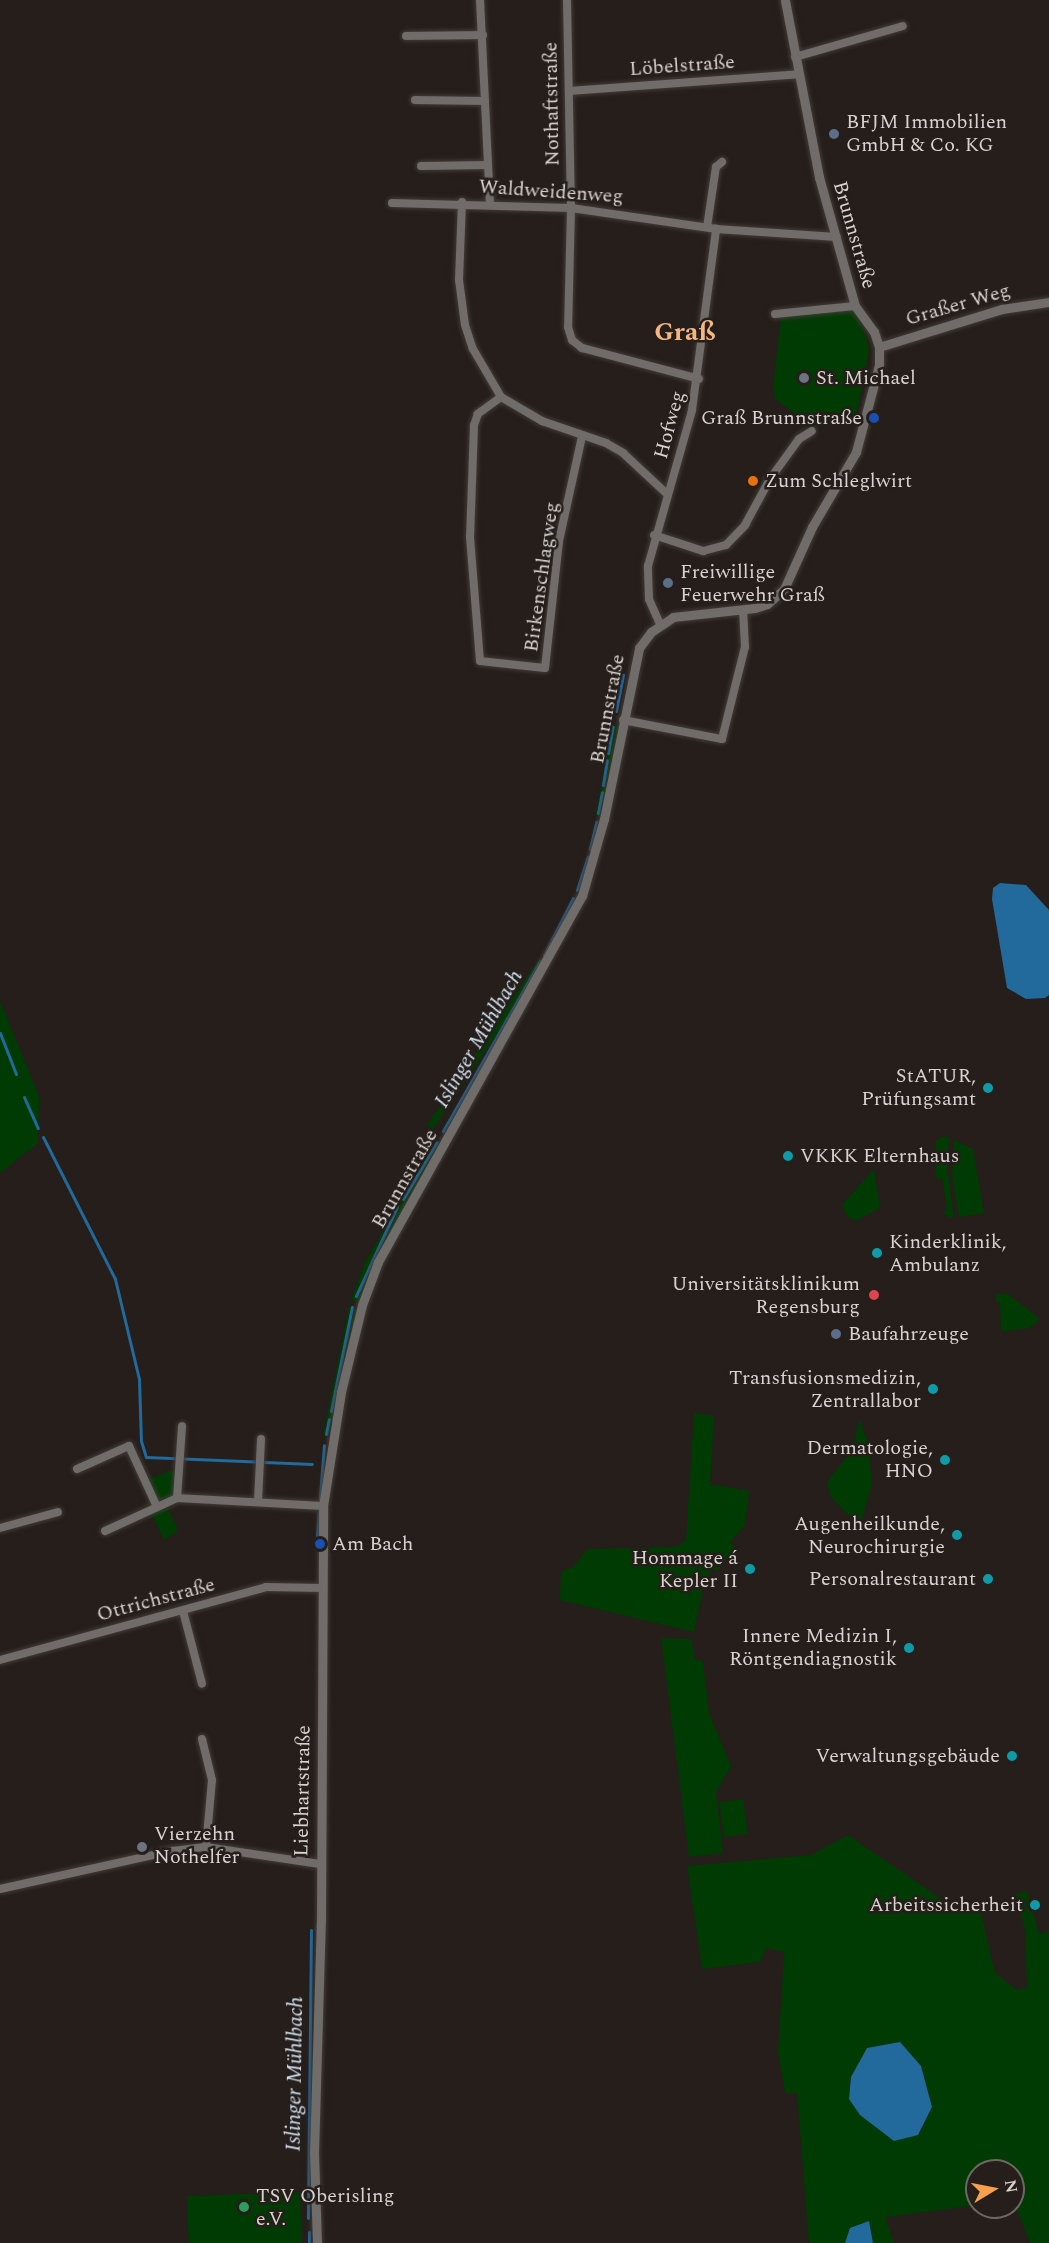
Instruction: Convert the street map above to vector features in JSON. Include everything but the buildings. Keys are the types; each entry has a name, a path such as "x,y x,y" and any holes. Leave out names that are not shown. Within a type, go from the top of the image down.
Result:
{"street":[{"path":"480,0 490,203"},
{"name":"Nothaftstraße","path":"567,0 571,208 568,327 572,340 582,348 699,379"},
{"name":"Brunnstraße","path":"785,0 817,168 855,306 874,332 879,347"},
{"path":"795,57 903,26"},
{"path":"406,36 483,35"},
{"name":"Löbelstraße","path":"569,91 798,74"},
{"path":"415,100 485,101"},
{"path":"707,227 716,167 723,162"},
{"path":"421,166 488,165"},
{"path":"462,202 459,280 465,325 473,349 501,397 522,412 623,453 667,494"},
{"name":"Waldweidenweg","path":"392,203 462,202 571,208 716,229 837,237"},
{"name":"Hofweg","path":"660,624 649,598 648,566 654,535 682,451 699,379 716,229"},
{"name":"Graßer Weg","path":"879,347 1002,309 1049,302"},
{"path":"775,314 855,306"},
{"path":"660,624 685,614 743,610 767,604 792,579 812,527 862,438 879,364 879,347"},
{"name":"Birkenschlagweg","path":"501,397 478,414 474,425 470,537 480,661 545,668 559,541 582,436"},
{"path":"654,535 703,551 726,545 745,525 770,479 799,439 812,431"},
{"path":"623,720 722,739 745,647 743,610"},
{"name":"Brunnstraße","path":"354,1342 378,1262 582,896 604,819 635,659 645,639 660,624"},
{"name":"Liebhartstraße","path":"317,2243 314,2153 320,1864 322,1588 319,1506 354,1342"},
{"path":"177,1498 182,1426"},
{"path":"258,1501 261,1439"},
{"path":"77,1469 129,1446 157,1507"},
{"path":"105,1531 177,1498 319,1506"},
{"path":"0,1528 58,1512"},
{"name":"Ottrichstraße","path":"0,1660 267,1587 322,1588"},
{"path":"183,1611 202,1684"},
{"path":"202,1739 212,1780 206,1847"},
{"path":"0,1889 172,1851 206,1847 320,1864"}],"green space":[{"path":"853,310 866,335 869,351 857,412 847,422 814,428 775,399 773,386 781,316"},
{"path":"613,725 618,726 600,816 595,815"},
{"path":"539,959 545,963 432,1130 427,1126"},
{"path":"0,1001 39,1096 38,1143 0,1173"},
{"path":"944,1136 949,1138 947,1169 954,1217 949,1218 942,1212 947,1211 942,1178 935,1179 936,1141"},
{"path":"954,1140 973,1149 984,1213 959,1217 952,1178"},
{"path":"435,1142 440,1145 359,1302 351,1300 365,1262"},
{"path":"874,1169 880,1208 855,1221 847,1216 842,1205"},
{"path":"995,1294 1008,1294 1040,1319 1029,1328 1001,1332 1000,1302 996,1302"},
{"path":"349,1306 357,1310 329,1435 323,1435"},
{"path":"694,1413 714,1416 710,1484 749,1491 745,1525 730,1542 735,1546 718,1571 712,1569 704,1584 694,1632 560,1600 561,1571 573,1567 587,1549 676,1547 686,1540"},
{"path":"859,1419 867,1440 872,1483 860,1527 830,1496 827,1482 853,1449"},
{"path":"178,1468 176,1498 158,1505 146,1480"},
{"path":"167,1506 178,1531 164,1540 151,1513"},
{"path":"661,1638 691,1639 695,1660 703,1661 709,1713 731,1766 716,1792 723,1853 689,1857"},
{"path":"743,1799 748,1834 724,1837 719,1802"},
{"path":"848,1835 950,1905 979,1905 995,1973 1017,1990 1027,1987 1025,1929 1015,1894 1027,1891 1039,1934 1049,1931 1049,2243 1030,2243 1021,2219 1025,2219 1025,2159 965,2159 965,2207 885,2217 894,2243 873,2243 869,2221 850,2228 845,2243 809,2243 797,2093 785,2093 778,2052 784,1952 766,1948 760,1962 702,1969 687,1866 811,1855","holes":["900,2042 921,2066 932,2107 919,2135 860,2115 849,2099 851,2077 867,2048"]},
{"name":"TSV Oberisling e.V.","path":"300,2192 302,2243 189,2243 187,2196"}],"water":[{"path":"1000,883 1026,885 1049,910 1049,995 1045,998 1026,999 1007,988 992,899 993,888"},
{"path":"900,2042 921,2066 932,2107 918,2135 894,2141 860,2115 849,2099 851,2077 867,2048"},
{"path":"869,2221 873,2243 845,2243 850,2228"}],"waterway":[{"name":"Islinger Mühlbach","path":"616,711 623,675"},
{"name":"Islinger Mühlbach","path":"608,753 613,726"},
{"name":"Islinger Mühlbach","path":"603,785 607,760"},
{"name":"Islinger Mühlbach","path":"598,813 602,792"},
{"name":"Islinger Mühlbach","path":"590,849 596,822"},
{"name":"Islinger Mühlbach","path":"577,890 588,857"},
{"name":"Islinger Mühlbach","path":"544,955 573,898"},
{"name":"Islinger Mühlbach","path":"443,1131 540,961"},
{"path":"0,1033 16,1074"},
{"path":"24,1097 38,1128"},
{"path":"43,1137 115,1279 139,1379 141,1441 146,1457 312,1464"},
{"name":"Islinger Mühlbach","path":"403,1199 437,1142"},
{"name":"Islinger Mühlbach","path":"356,1296 397,1207"},
{"name":"Islinger Mühlbach","path":"331,1411 352,1307"},
{"name":"Islinger Mühlbach","path":"326,1434 329,1419"},
{"name":"Islinger Mühlbach","path":"317,1536 324,1445"},
{"name":"Islinger Mühlbach","path":"308,2218 311,1930"},
{"name":"Islinger Mühlbach","path":"309,2232 309,2243"}],"place":[{"name":"BFJM Immobilien GmbH & Co. KG","path":"834,134"},
{"name":"St. Michael","path":"804,378"},
{"name":"Graß Brunnstraße","path":"874,418"},
{"name":"Zum Schleglwirt","path":"753,481"},
{"name":"Freiwillige Feuerwehr Graß","path":"668,583"},
{"name":"StATUR, Prüfungsamt","path":"988,1088"},
{"name":"VKKK Elternhaus","path":"788,1156"},
{"name":"Kinderklinik, Ambulanz","path":"877,1253"},
{"name":"Universitätsklinikum Regensburg","path":"874,1295"},
{"name":"Baufahrzeuge","path":"836,1334"},
{"name":"Transfusionsmedizin, Zentrallabor","path":"933,1389"},
{"name":"Dermatologie, HNO","path":"945,1460"},
{"name":"Augenheilkunde, Neurochirurgie","path":"957,1535"},
{"name":"Am Bach","path":"320,1544"},
{"name":"Hommage á Kepler II","path":"750,1569"},
{"name":"Personalrestaurant","path":"988,1579"},
{"name":"Innere Medizin I, Röntgendiagnostik","path":"909,1648"},
{"name":"Verwaltungsgebäude","path":"1012,1756"},
{"name":"Vierzehn Nothelfer","path":"142,1847"},
{"name":"Arbeitssicherheit","path":"1035,1905"},
{"name":"TSV Oberisling e.V.","path":"244,2207"}],"district":[{"name":"Graß","path":"685,333"}]}
